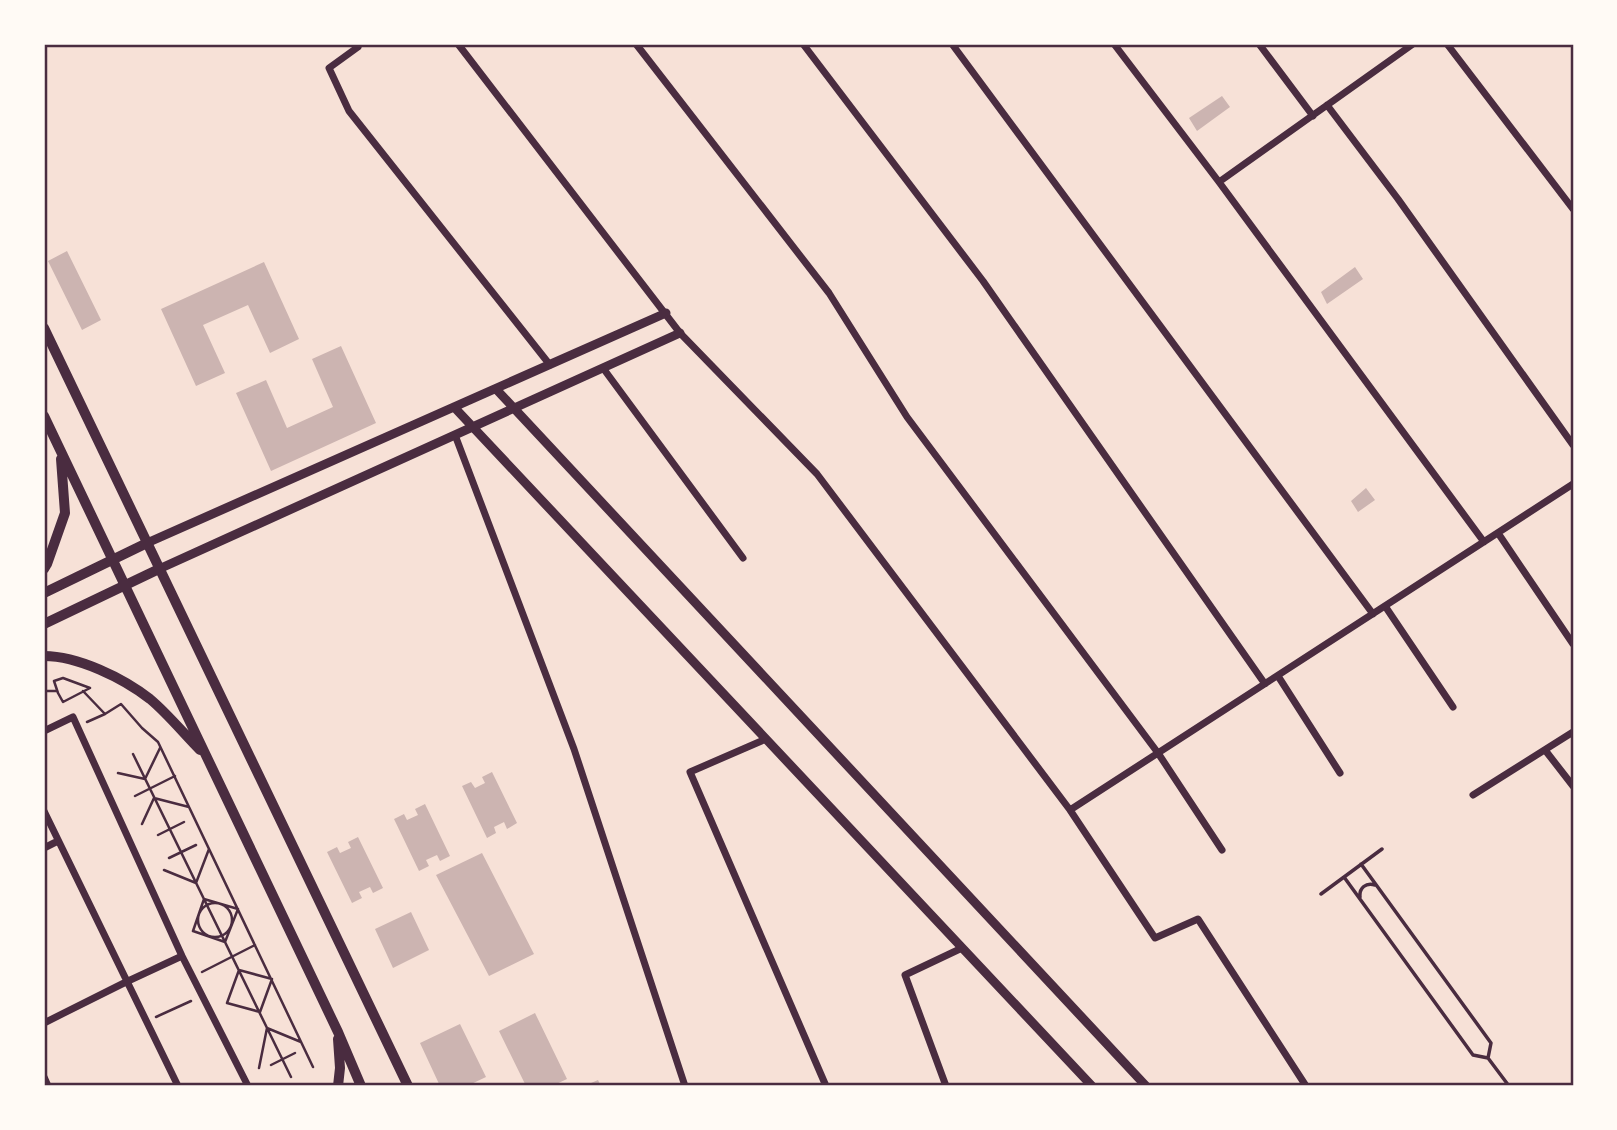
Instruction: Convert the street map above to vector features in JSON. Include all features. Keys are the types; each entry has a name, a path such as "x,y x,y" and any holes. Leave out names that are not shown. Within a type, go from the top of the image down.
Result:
{"main road":[{"path":"44,328 408,1086"},
{"path":"44,416 338,1032 361,1086"},
{"path":"44,569 65,513 61,452"},
{"path":"44,593 147,543"},
{"path":"44,624 159,569"},
{"path":"44,656 59,656 110,674 149,699 207,758"},
{"path":"338,1032 338,1086"}],"street":[{"path":"355,44 358,47 329,68 349,111 551,365"},
{"path":"458,44 680,333 817,474 1070,810 1155,938 1198,919 1306,1086"},
{"path":"636,44 829,293 907,417 1158,753 1222,850"},
{"path":"803,44 983,281 1265,684"},
{"path":"952,44 1373,614"},
{"path":"1114,44 1484,542"},
{"path":"1259,44 1313,116"},
{"path":"1219,182 1413,44"},
{"path":"1447,44 1573,209"},
{"path":"1327,105 1398,198 1573,445"},
{"path":"147,543 666,313"},
{"path":"159,569 680,333"},
{"path":"603,368 743,558"},
{"path":"496,389 1146,1086"},
{"path":"454,407 1092,1086"},
{"path":"455,435 574,749 685,1086"},
{"path":"1070,810 1573,484"},
{"path":"1498,533 1573,643"},
{"path":"1385,606 1453,707"},
{"path":"1278,676 1340,773"},
{"path":"44,731 73,717 182,956 248,1086"},
{"path":"1473,795 1573,732"},
{"path":"766,739 691,772 826,1086"},
{"path":"1545,750 1573,786"},
{"path":"44,811 178,1086"},
{"path":"44,848 58,841"},
{"path":"946,1086 905,975 962,948"},
{"path":"44,1023 182,956"},
{"path":"44,1077 48,1086"}],"lane":[{"path":"1321,894 1382,849"},
{"path":"1361,864 1491,1043 1488,1058"},
{"path":"1344,877 1473,1055 1488,1058 1509,1086"},
{"path":"1361,901 1360,892 1364,886 1372,884 1379,888"}],"path":[{"path":"63,678 90,688 63,702 57,691 54,681 63,678"},
{"path":"44,691 57,691"},
{"path":"83,691 105,714"},
{"path":"73,717 87,722 121,704 158,742 313,1067"},
{"path":"145,779 160,747"},
{"path":"133,754 291,1077"},
{"path":"118,773 145,779"},
{"path":"135,796 175,776"},
{"path":"155,798 189,807"},
{"path":"142,824 155,798"},
{"path":"158,835 184,822"},
{"path":"170,858 196,845"},
{"path":"196,883 209,849"},
{"path":"164,870 196,883"},
{"path":"204,899 238,909"},
{"path":"193,931 204,899"},
{"path":"220,904 230,912 232,926 222,936 209,937 200,928 199,915 207,905 220,904"},
{"path":"230,912 238,909"},
{"path":"225,943 238,909"},
{"path":"193,931 200,928"},
{"path":"193,931 225,943"},
{"path":"193,977 255,945"},
{"path":"239,970 272,979"},
{"path":"239,970 227,1003 260,1013"},
{"path":"260,1013 272,979"},
{"path":"146,1021 202,996"},
{"path":"267,1028 302,1042"},
{"path":"259,1068 267,1028"},
{"path":"271,1065 295,1053"}],"building":[{"path":"1222,96 1230,107 1197,131 1189,118"},
{"path":"67,251 101,320 82,330 48,261"},
{"path":"264,262 299,339 270,353 248,305 203,325 225,373 196,386 161,309"},
{"path":"1355,267 1363,279 1327,304 1321,292"},
{"path":"341,346 376,423 271,471 236,393 266,380 287,428 333,407 312,359"},
{"path":"1366,488 1375,500 1358,512 1351,501"},
{"path":"492,772 517,823 507,829 504,822 494,827 496,833 487,838 462,786 471,782 475,788 485,783 482,777"},
{"path":"425,804 450,856 440,861 437,855 426,860 429,866 419,871 394,819 404,814 407,820 418,815 415,809"},
{"path":"358,837 383,888 373,893 370,887 359,892 362,898 352,903 327,852 337,847 340,853 351,848 348,842"},
{"path":"482,853 534,954 489,976 436,875"},
{"path":"411,912 429,950 393,968 375,929"},
{"path":"535,1013 567,1079 552,1086 526,1086 499,1031"},
{"path":"460,1024 486,1077 467,1086 440,1086 420,1043"},
{"path":"598,1080 601,1086 584,1086"}]}
